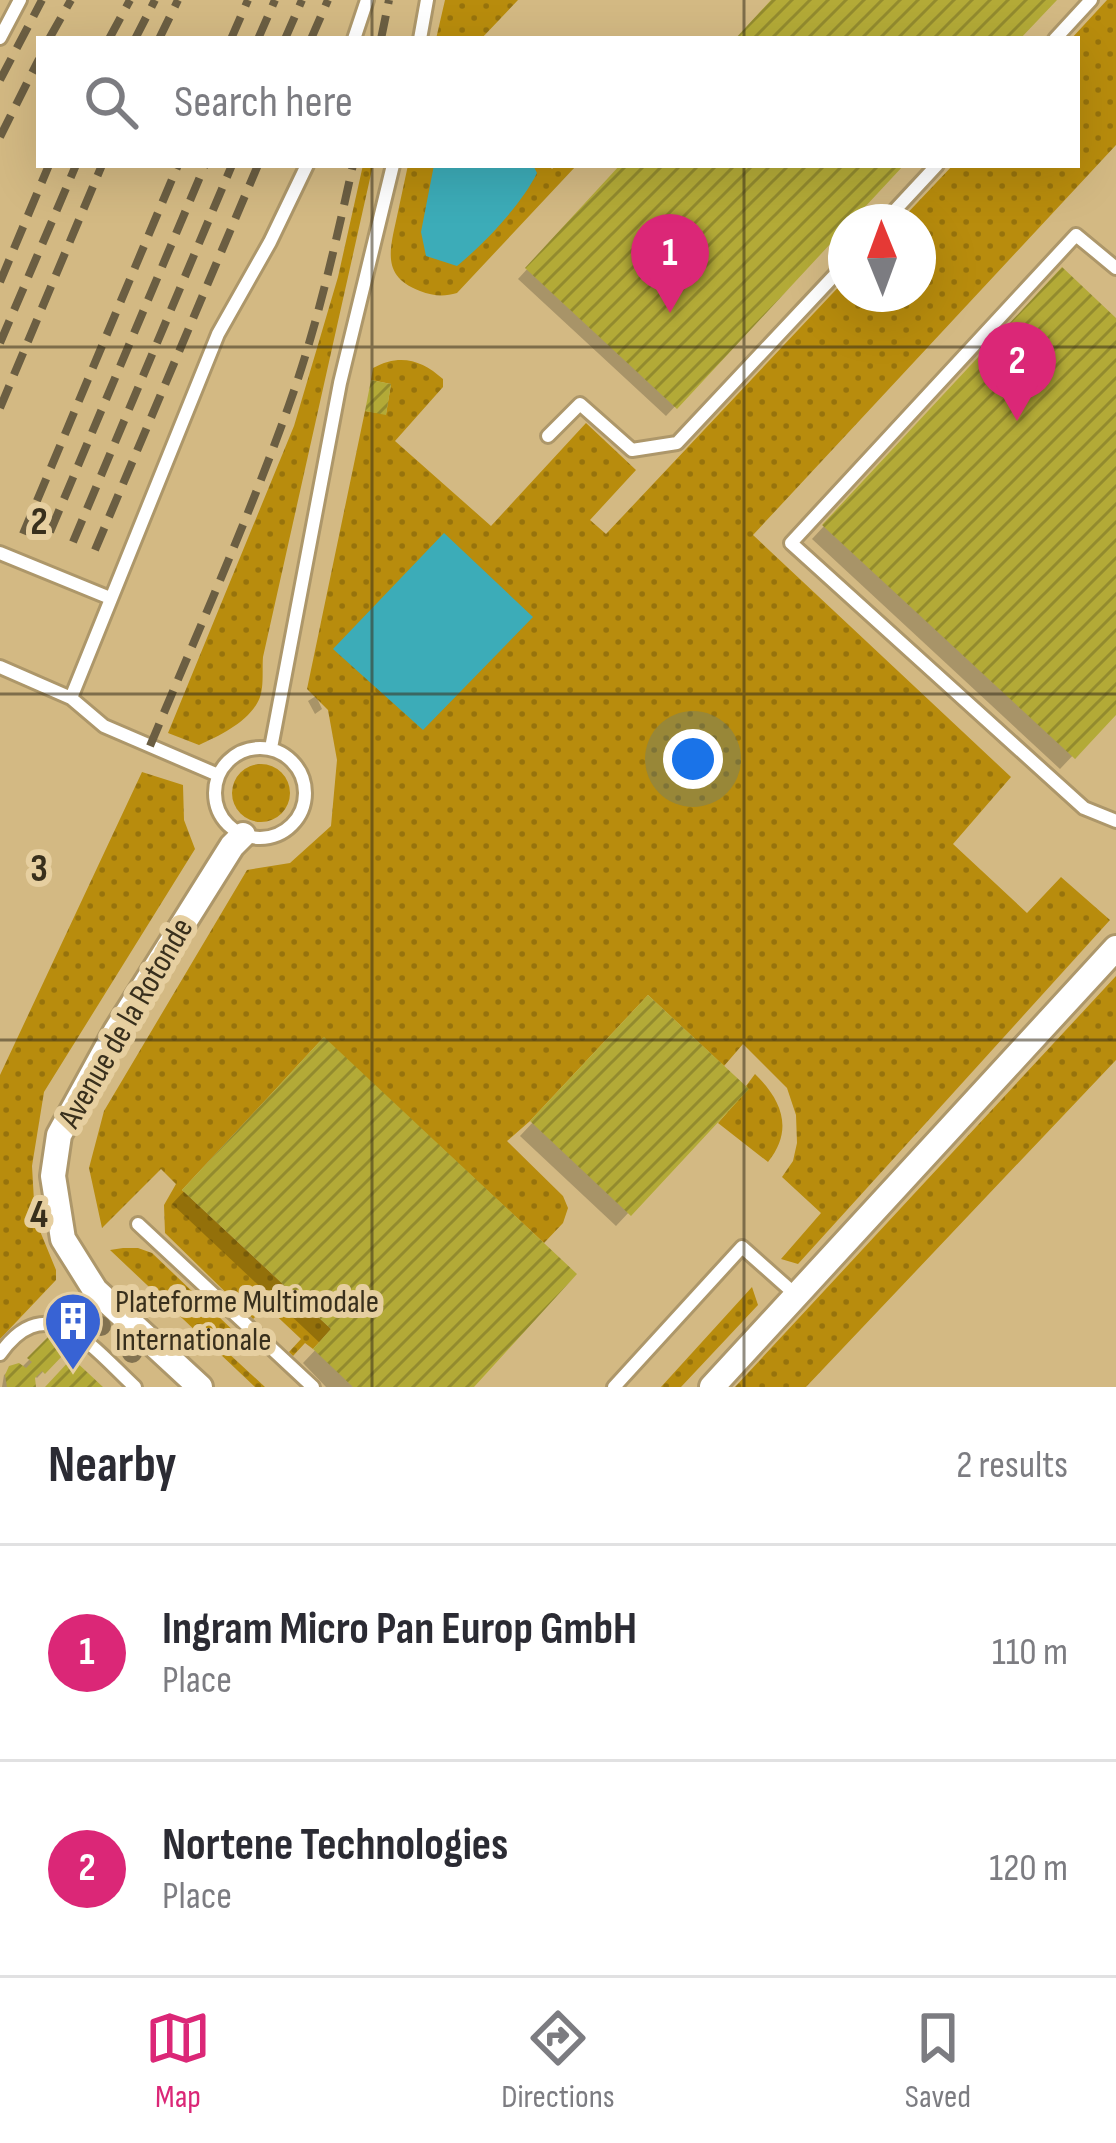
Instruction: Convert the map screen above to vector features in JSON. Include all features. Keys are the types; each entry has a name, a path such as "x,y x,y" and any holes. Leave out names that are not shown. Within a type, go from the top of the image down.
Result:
{"street":[{"name":"Avenue de la Rotonde","path":"200,1387 95,1290 63,1239 53,1176 59,1135 116,1031 243,835"},
{"path":"712,1387 1116,948"}],"lane":[{"path":"0,38 20,0"},
{"path":"355,36 367,0"},
{"path":"421,36 427,0"},
{"path":"1058,36 1091,0"},
{"path":"70,698 218,334 306,168"},
{"path":"271,748 340,383 392,168"},
{"path":"901,204 934,168"},
{"path":"1116,268 1076,235 790,543 1084,808 1116,821"},
{"path":"548,436 580,404 632,450 677,443 828,281"},
{"path":"0,554 110,598"},
{"path":"0,668 70,698 104,726 218,775"},
{"path":"271,748 286,755 304,782 300,814 276,836 243,835 231,828 216,805 218,775 238,752 271,748"},
{"path":"138,1224 313,1387"},
{"path":"614,1387 742,1247 796,1295"},
{"path":"0,1354 14,1334 47,1323 71,1328 135,1387"}],"shaded area":[{"path":"0,0 1116,0 1116,1387 0,1387"},
{"path":"445,0 518,0 484,36 437,36"},
{"path":"1107,0 1116,0 1116,145 753,535 1011,777 953,844 1027,913 1061,877 1110,920 798,1264 781,1259 821,1213 782,1177 793,1161 797,1143 796,1115 787,1088 743,1044 724,1066 648,995 507,1141 563,1196 568,1208 563,1223 544,1243 323,1038 182,1190 331,1329 313,1349 305,1343 293,1356 289,1352 301,1339 266,1306 253,1319 165,1233 164,1205 176,1184 161,1169 102,1228 89,1168 104,1111 247,870 290,863 331,826 337,760 328,710 307,689 365,411 386,414 391,384 371,380 373,368 410,361 443,379 443,387 395,441 491,526 586,423 636,470 590,520 606,534 828,298 828,312 936,312 936,204 916,204 950,168 1080,168 1080,36 1074,36"},
{"path":"362,168 372,168 263,657 260,697 243,720 199,745 168,733 294,426 338,277"},
{"path":"407,168 574,168 457,293 425,293 400,279 392,263"},
{"path":"261,764 281,773 290,793 281,813 261,822 241,813 232,793 241,773"},
{"path":"142,772 183,785 184,820 195,849 44,1092 32,1166 35,1219 56,1280 0,1339 0,1075"},
{"path":"1116,976 1116,1060 806,1387 735,1387"},
{"path":"755,1074 772,1094 781,1116 781,1138 768,1162 718,1123"},
{"path":"110,1250 152,1253 240,1337 226,1351 265,1387 255,1387"},
{"path":"752,1287 758,1305 681,1387 661,1387"}],"water":[{"path":"433,168 534,168 537,173 522,198 457,266 426,256 421,232"},
{"path":"444,533 533,617 423,730 333,649"}],"building":[{"path":"771,0 1057,0 1023,36 738,36"},
{"path":"617,168 901,168 868,204 828,204 828,246 677,409 525,268"},
{"path":"1062,267 1116,318 1116,715 1075,759 822,525"},
{"path":"371,380 391,384 386,415 365,411"},
{"path":"648,995 749,1089 631,1216 530,1121"},
{"path":"324,1037 577,1274 474,1387 353,1387 313,1349 331,1329 182,1190"},
{"path":"49,1336 66,1352 35,1378 36,1387 7,1387 9,1366 19,1363 26,1368 32,1362 27,1358"},
{"name":"Plateforme Multimodale Internationale","path":"72,1358 103,1387 45,1387"}],"railway":[{"path":"0,80 42,0"},
{"path":"51,36 71,0"},
{"path":"111,36 130,0"},
{"path":"137,36 155,0"},
{"path":"160,36 178,0"},
{"path":"232,36 248,0"},
{"path":"259,36 275,0"},
{"path":"286,36 302,0"},
{"path":"312,36 328,0"},
{"path":"382,36 389,0"},
{"path":"0,137 36,65"},
{"path":"0,282 48,168"},
{"path":"0,343 75,168"},
{"path":"0,408 101,168"},
{"path":"23,534 177,168"},
{"path":"50,532 204,168"},
{"path":"73,542 231,168"},
{"path":"95,550 257,168"},
{"path":"150,746 289,405 317,316 352,168"}],"place":[{"name":"Ingram Micro Pan Europ GmbH","path":"670,313"},
{"name":"Nortene Technologies","path":"1017,421"},
{"name":"Plateforme Multimodale Internationale","path":"73,1372"}]}
